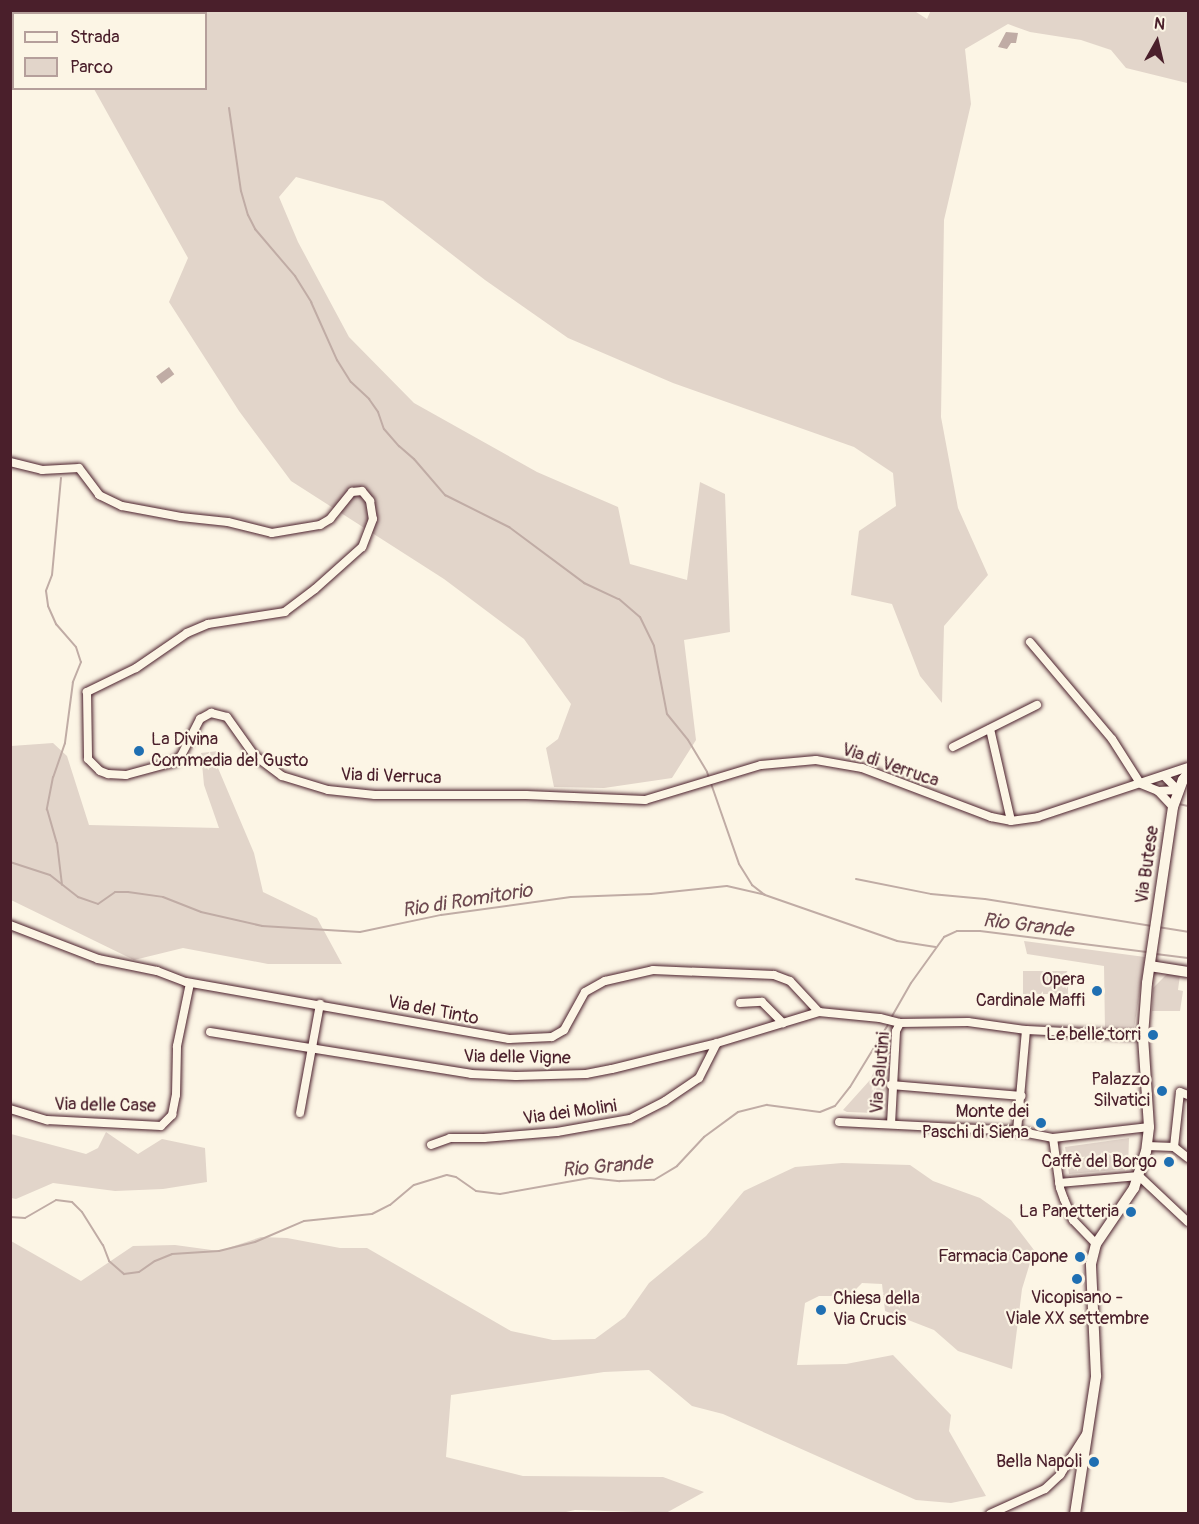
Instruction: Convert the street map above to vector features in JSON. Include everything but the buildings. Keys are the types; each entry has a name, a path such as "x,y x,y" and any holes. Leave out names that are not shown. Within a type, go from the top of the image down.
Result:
{"street":[{"name":"Via di Verruca","path":"10,462 42,470 79,468 99,495 109,502 123,506 172,516 228,522 272,532 320,525 330,519 352,492 362,491 370,501 373,519 362,546 315,589 285,612 208,624 188,633 136,668 87,692 87,759 100,771 126,775 174,762 181,756 200,719 211,713 227,717 247,747 271,770 303,784 328,790 375,795 526,795 645,800 761,765 783,761 828,761 862,768 991,817 1011,821 1038,817 1165,777 1188,767"},
{"path":"1030,642 1112,739 1140,783 1158,791 1173,807"},
{"path":"953,747 1037,705"},
{"path":"990,729 1011,821"},
{"name":"Via Butese","path":"1096,1244 1128,1198 1139,1176 1147,1146 1149,1126 1143,1036 1150,961 1173,807 1188,773"},
{"path":"1165,777 1179,790"},
{"path":"1158,791 1179,790"},
{"name":"Via del Tinto","path":"10,925 98,959 158,971 190,983 320,1004 509,1040 552,1037 564,1030 585,992 604,981 653,970 774,975 790,981 819,1012"},
{"path":"1150,961 1188,972"},
{"name":"Via delle Case","path":"10,1109 47,1120 161,1126 172,1115 176,1095 177,1046 190,983"},
{"path":"740,1003 762,1002 783,1023"},
{"path":"300,1113 320,1004"},
{"path":"819,1012 883,1018 899,1023 968,1022 1026,1030 1143,1036"},
{"name":"Via delle Vigne","path":"210,1032 471,1074 539,1076 586,1074 717,1043 819,1012"},
{"name":"Via Salutini","path":"891,1124 891,1085 896,1031 899,1023"},
{"path":"1017,1131 1022,1096 1026,1030"},
{"name":"Via dei Molini","path":"431,1145 450,1137 484,1138 557,1132 630,1119 666,1101 699,1078 717,1043"},
{"path":"891,1085 1022,1096"},
{"path":"1174,1147 1180,1092 1188,1095"},
{"name":"Via Salutini","path":"839,1122 1017,1131 1053,1138 1149,1126"},
{"path":"1053,1138 1059,1183 1073,1220 1096,1244 1090,1275 1096,1376 1075,1514"},
{"path":"1147,1146 1174,1147 1188,1158"},
{"path":"1059,1183 1139,1176 1188,1222"},
{"path":"990,1514 1045,1488 1060,1475 1087,1433"}],"green space":[{"path":"913,10 927,19 931,10 1188,11 1187,83 1126,68 1111,50 1081,40 1030,32 1008,24 965,49 971,104 944,220 941,417 958,508 988,575 944,626 942,703 920,676 892,604 851,595 859,531 896,506 893,473 854,447 673,383 568,338 485,280 383,201 296,177 279,197 298,242 349,337 414,403 537,472 618,507 630,564 687,580 700,482 725,494 730,632 684,640 696,740 672,778 604,788 554,787 546,748 558,739 571,704 524,639 444,579 291,481 239,411 169,302 188,258 95,90 207,90 207,12 12,12 11,48 10,11"},
{"path":"53,743 67,756 89,825 219,828 204,785 201,753 218,751 218,768 254,853 263,892 317,918 342,964 268,964 183,948 134,960 11,900 11,746"},
{"path":"1024,941 1145,957 1134,1029 1105,1030 1104,966 1027,954"},
{"path":"1023,971 1068,971 1068,994 1023,994"},
{"path":"1167,974 1180,975 1178,990 1183,991 1180,1011 1152,1011 1153,988"},
{"path":"890,1039 883,1104 877,1104 876,1113 843,1110 870,1080"},
{"path":"106,1132 138,1154 162,1139 205,1148 207,1182 163,1189 115,1191 53,1183 16,1199 11,1198 11,1134 86,1154 98,1148"},
{"path":"1129,1138 1128,1169 1069,1174 1065,1147"},
{"path":"842,1163 910,1165 933,1181 980,1198 1011,1220 1034,1250 1022,1289 1012,1369 958,1351 934,1330 885,1311 882,1284 862,1283 849,1296 819,1296 805,1303 797,1365 846,1364 893,1355 951,1415 949,1431 986,1496 951,1503 916,1500 723,1414 692,1406 649,1370 604,1372 451,1395 446,1457 523,1476 663,1477 704,1492 666,1513 575,1510 557,1514 11,1513 11,1241 81,1281 133,1246 175,1245 219,1251 261,1237 287,1238 340,1248 367,1248 511,1331 553,1340 595,1339 625,1317 649,1283 706,1236 744,1191 795,1167"}],"shaded area":[{"path":"1006,32 1018,33 1016,43 1011,43 1007,49 998,47"},
{"path":"169,367 174,374 161,384 156,376"}],"waterway":[{"path":"229,108 241,191 248,215 255,229 295,276 311,302 337,360 351,382 369,399 378,412 384,429 445,495 509,527 584,583 619,599 640,617 654,646 667,714 688,740 707,772 739,864 752,885 765,895"},
{"path":"61,478 52,575 46,591 48,606 56,624 76,647 81,662 73,682 65,743 53,777 47,809 57,843 62,885"},
{"path":"1179,804 1188,806"},
{"name":"Rio di Romitorio","path":"10,862 50,875 78,897 98,904 115,892 128,892 163,897 201,912 262,926 360,932 441,915 571,897 651,894 727,886 765,895 897,941 936,947"},
{"path":"856,879 931,894 985,899 1152,926"},
{"path":"1158,927 1188,932"},
{"name":"Rio Grande","path":"891,1018 911,983 944,937 957,931 980,931 1147,952"},
{"name":"Rio Grande","path":"1156,954 1188,958"},
{"name":"Rio Grande","path":"10,1217 25,1218 56,1200 72,1202 82,1212 103,1245 109,1261 124,1274 139,1272 155,1261 172,1254 219,1251 255,1242 304,1221 372,1214 390,1205 414,1185 447,1175 456,1177 476,1191 500,1194 590,1178 620,1181 654,1180 677,1166 704,1137 738,1112 767,1105 820,1112 835,1106 850,1087 889,1023"}],"place":[{"name":"La Divina Commedia del Gusto","path":"139,751"},
{"name":"Opera Cardinale Maffi","path":"1097,991"},
{"name":"Le belle torri","path":"1153,1035"},
{"name":"Palazzo Silvatici","path":"1162,1091"},
{"name":"Monte dei Paschi di Siena","path":"1041,1123"},
{"name":"Caffè del Borgo","path":"1169,1162"},
{"name":"La Panetteria","path":"1131,1212"},
{"name":"Farmacia Capone","path":"1080,1257"},
{"name":"Vicopisano - Viale XX settembre","path":"1077,1279"},
{"name":"Chiesa della Via Crucis","path":"821,1310"},
{"name":"Bella Napoli","path":"1094,1462"}]}
